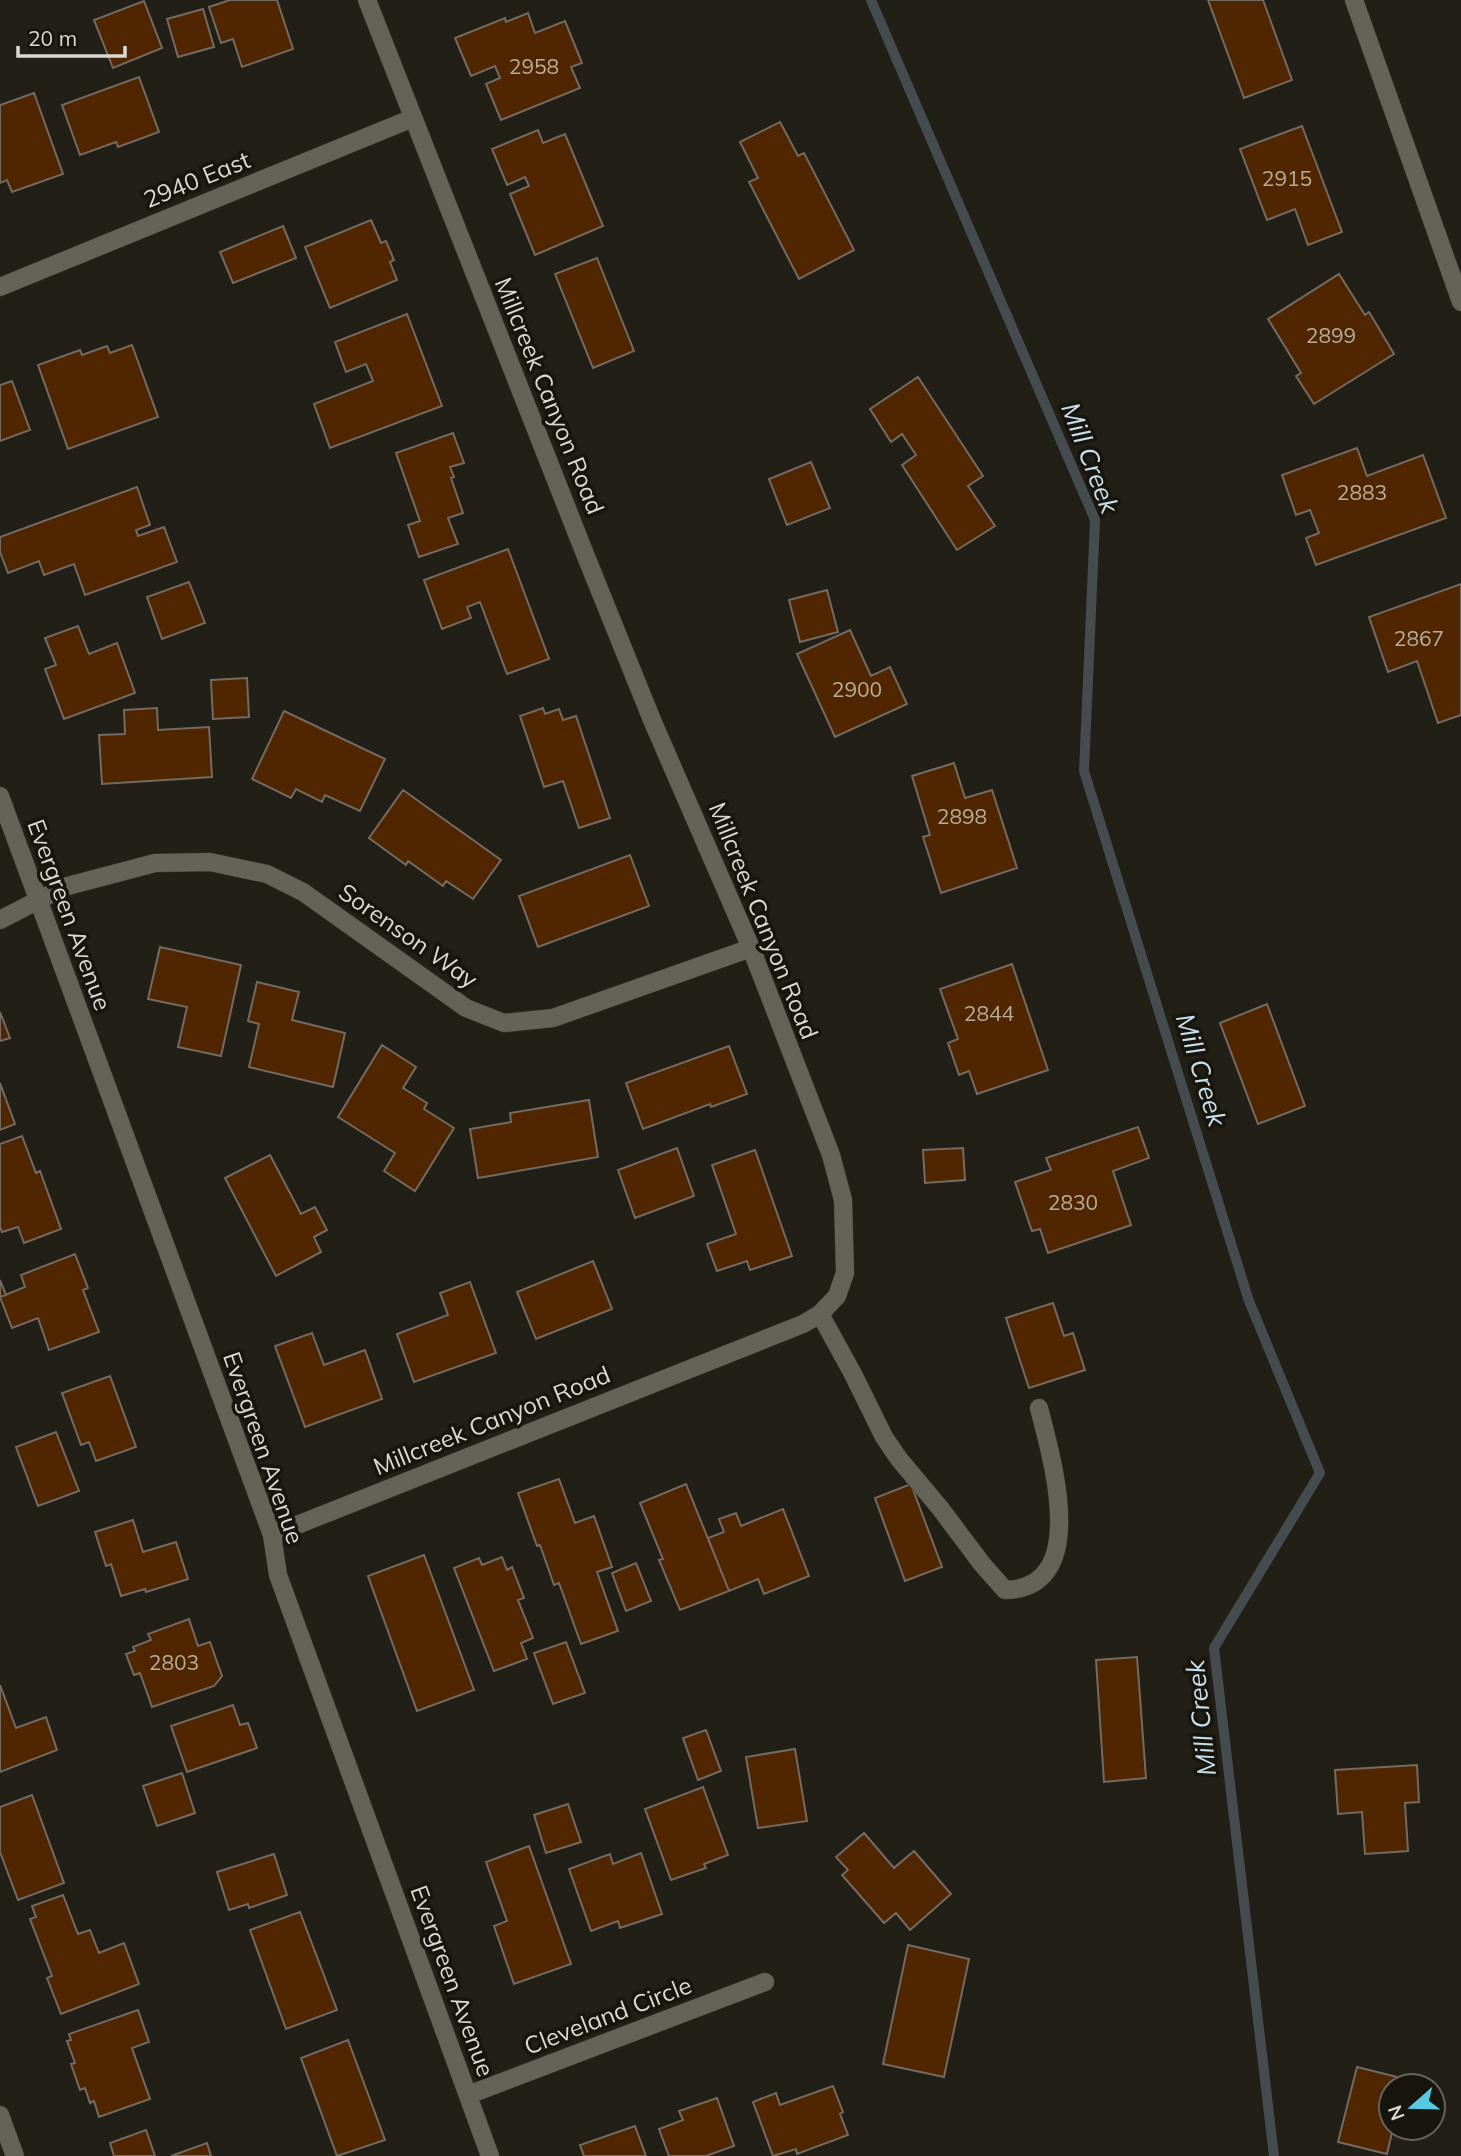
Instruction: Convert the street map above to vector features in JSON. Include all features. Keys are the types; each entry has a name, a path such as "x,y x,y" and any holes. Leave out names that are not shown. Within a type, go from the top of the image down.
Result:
{"street":[{"name":"Millcreek Canyon Road","path":"272,1535 803,1324 820,1314 837,1296 845,1273 843,1200 831,1155 751,948 652,720 603,598 368,0"},
{"path":"1354,0 1461,302"},
{"name":"2940 East","path":"0,287 413,118"},
{"name":"Evergreen Avenue","path":"0,796 272,1535 278,1575 490,2156"},
{"name":"Sorenson Way","path":"0,920 64,887 155,863 210,862 267,874 303,892 466,1008 504,1023 553,1018 751,948"},
{"path":"820,1314 884,1437 1005,1590 1015,1590 1037,1580 1054,1559 1058,1542 1060,1508 1054,1465 1039,1408"},
{"name":"Cleveland Circle","path":"468,2095 765,1982"},
{"path":"0,2115 15,2156"}],"building":[{"path":"230,0 277,0 293,49 242,67 233,39 221,43 209,7"},
{"path":"1208,0 1263,0 1292,80 1244,98"},
{"path":"144,1 162,48 113,68 94,20"},
{"path":"203,9 214,47 178,57 167,19"},
{"path":"528,13 535,33 565,21 582,63 571,67 580,88 501,120 486,84 500,78 495,66 471,76 455,38 505,18 506,22"},
{"path":"139,77 159,132 118,147 116,142 80,155 62,105"},
{"path":"34,93 63,174 12,192 7,180 0,183 0,105"},
{"path":"780,122 798,156 804,153 854,250 799,279 749,182 758,178 740,142"},
{"path":"1302,126 1342,232 1308,245 1295,209 1267,220 1240,149"},
{"path":"538,130 543,143 565,134 603,226 535,255 510,194 529,186 525,177 507,185 492,149"},
{"path":"371,220 381,243 386,241 394,260 390,262 397,280 330,308 305,247"},
{"path":"283,226 296,258 233,283 220,252"},
{"path":"597,258 634,351 593,368 555,274"},
{"path":"1339,274 1365,315 1369,312 1394,354 1314,404 1296,376 1301,373 1268,319"},
{"path":"407,314 442,406 330,448 314,404 373,381 366,364 346,372 335,342"},
{"path":"132,345 158,417 68,449 38,365 80,350 82,355 107,346 110,353"},
{"path":"918,377 983,476 968,486 995,526 957,550 902,465 916,455 902,434 891,442 870,409"},
{"path":"12,381 30,430 0,441 0,385"},
{"path":"453,433 464,463 450,467 463,513 448,518 458,544 419,557 408,525 420,521 396,453"},
{"path":"1357,448 1367,476 1423,455 1446,518 1316,565 1306,538 1319,533 1310,510 1296,515 1282,475"},
{"path":"811,462 830,508 787,525 769,479"},
{"path":"137,487 150,525 136,530 138,536 164,527 177,562 85,595 74,564 44,575 39,561 8,573 0,552 0,537"},
{"path":"508,549 549,659 507,674 480,602 467,607 471,618 442,629 424,580"},
{"path":"189,582 205,623 162,639 147,597"},
{"path":"1461,584 1461,715 1438,723 1417,661 1388,672 1369,617"},
{"path":"827,590 838,632 800,642 789,600"},
{"path":"78,626 89,654 117,643 135,693 64,719 45,669 56,665 45,638"},
{"path":"850,630 871,676 890,667 907,704 835,737 797,654"},
{"path":"247,678 249,717 213,719 211,680"},
{"path":"157,708 158,730 209,727 212,777 102,784 99,735 125,734 124,710"},
{"path":"543,708 545,714 559,709 563,720 576,716 610,818 579,828 563,781 544,787 520,716"},
{"path":"284,711 385,759 360,811 325,795 322,802 296,789 291,798 252,779"},
{"path":"954,763 965,798 992,790 1017,868 941,893 923,837 930,835 912,776"},
{"path":"403,790 501,860 473,899 446,881 443,886 408,861 406,865 369,838"},
{"path":"630,855 649,906 538,947 519,896"},
{"path":"160,947 241,965 221,1056 178,1047 187,1007 148,999"},
{"path":"1012,964 1048,1070 977,1094 969,1071 959,1075 948,1043 958,1039 940,989"},
{"path":"257,982 299,992 292,1020 345,1033 333,1087 249,1067 259,1024 248,1021"},
{"path":"1267,1004 1305,1106 1258,1124 1220,1023"},
{"path":"0,1012 10,1038 0,1041"},
{"path":"382,1045 416,1067 403,1088 427,1103 424,1109 454,1128 415,1191 384,1171 395,1153 338,1117"},
{"path":"729,1046 747,1094 711,1107 710,1104 643,1129 626,1083"},
{"path":"0,1083 15,1124 0,1130"},
{"path":"589,1100 598,1157 478,1178 470,1129 511,1122 510,1113"},
{"path":"1138,1127 1149,1158 1113,1171 1131,1225 1048,1253 1040,1229 1032,1231 1015,1182 1051,1170 1046,1158"},
{"path":"22,1136 36,1173 40,1171 61,1229 24,1243 18,1227 2,1232 0,1227 0,1144"},
{"path":"677,1148 694,1196 635,1218 618,1170"},
{"path":"963,1148 965,1180 925,1183 923,1150"},
{"path":"755,1150 792,1256 750,1270 747,1261 717,1271 707,1244 736,1234 712,1165"},
{"path":"270,1155 301,1214 315,1207 327,1230 314,1237 321,1252 276,1276 225,1178"},
{"path":"75,1254 88,1288 83,1290 99,1332 49,1350 38,1318 12,1328 0,1297 25,1287 21,1275"},
{"path":"593,1261 612,1309 536,1339 517,1292"},
{"path":"0,1280 6,1295 0,1297"},
{"path":"470,1282 496,1353 414,1382 397,1334 448,1315 440,1293"},
{"path":"1053,1303 1064,1336 1073,1333 1085,1370 1029,1388 1006,1318"},
{"path":"312,1333 324,1365 365,1350 382,1399 305,1427 275,1346"},
{"path":"110,1376 136,1447 96,1461 89,1442 81,1445 62,1393"},
{"path":"56,1432 79,1491 38,1506 16,1447"},
{"path":"559,1479 575,1523 594,1516 612,1567 597,1572 618,1631 581,1644 559,1583 554,1585 518,1493"},
{"path":"686,1484 729,1591 680,1610 659,1560 663,1559 640,1503"},
{"path":"911,1484 942,1567 905,1581 875,1498"},
{"path":"783,1509 809,1576 764,1594 758,1579 729,1591 708,1538 724,1532 719,1519 736,1513 741,1526"},
{"path":"133,1520 143,1552 176,1542 188,1579 146,1592 145,1589 121,1596 111,1564 106,1566 95,1532"},
{"path":"424,1555 474,1690 417,1711 368,1576"},
{"path":"502,1557 507,1570 512,1567 524,1598 518,1600 533,1638 521,1643 527,1659 494,1671 454,1568 479,1558 482,1565"},
{"path":"636,1563 651,1601 626,1611 612,1573"},
{"path":"189,1619 198,1646 210,1642 222,1676 214,1686 152,1707 140,1673 134,1675 126,1654 135,1651 133,1647 151,1640 148,1634"},
{"path":"566,1642 585,1693 553,1704 534,1653"},
{"path":"1137,1657 1146,1778 1104,1782 1096,1660"},
{"path":"0,1685 16,1728 46,1717 57,1750 0,1772"},
{"path":"233,1705 240,1725 248,1723 257,1748 187,1772 171,1726"},
{"path":"706,1730 721,1771 698,1780 683,1738"},
{"path":"795,1749 807,1821 758,1828 746,1757"},
{"path":"1417,1765 1419,1802 1405,1803 1408,1851 1365,1854 1362,1812 1338,1814 1335,1770"},
{"path":"182,1773 195,1813 157,1826 143,1786"},
{"path":"703,1787 728,1855 704,1864 706,1868 671,1880 645,1809"},
{"path":"32,1795 64,1883 18,1900 0,1852 0,1807"},
{"path":"568,1804 581,1842 546,1853 534,1815"},
{"path":"864,1833 894,1868 914,1851 951,1894 910,1930 896,1913 884,1923 842,1875 848,1870 836,1857"},
{"path":"529,1846 571,1964 514,1984 494,1926 507,1921 486,1862"},
{"path":"641,1853 662,1914 620,1928 618,1921 591,1931 569,1869 610,1854 613,1864"},
{"path":"274,1854 287,1895 249,1908 248,1904 229,1910 217,1872"},
{"path":"63,1895 78,1934 90,1930 99,1953 124,1943 139,1984 61,2014 47,1978 52,1976 30,1919 36,1917 32,1906"},
{"path":"300,1912 337,2010 286,2029 250,1930"},
{"path":"908,1945 969,1959 944,2077 883,2064"},
{"path":"138,2010 149,2042 132,2048 150,2099 99,2117 94,2101 90,2103 85,2088 80,2090 71,2064 75,2063 67,2041 71,2040 69,2034"},
{"path":"348,2040 385,2140 337,2156 301,2058"},
{"path":"1357,2067 1377,2072 1377,2142 1390,2142 1387,2154 1338,2142"},
{"path":"833,2086 848,2135 797,2154 796,2149 773,2156 753,2102 776,2093 780,2105"},
{"path":"717,2098 734,2146 706,2156 669,2156 659,2129 683,2120 679,2111"},
{"path":"635,2126 646,2156 584,2156 580,2145"},
{"path":"146,2130 155,2156 114,2156 110,2143"},
{"path":"207,2143 211,2156 171,2156"}],"waterway":[{"name":"Mill Creek","path":"871,0 1095,520 1084,771 1249,1301 1320,1473 1214,1648 1274,2156"}]}
